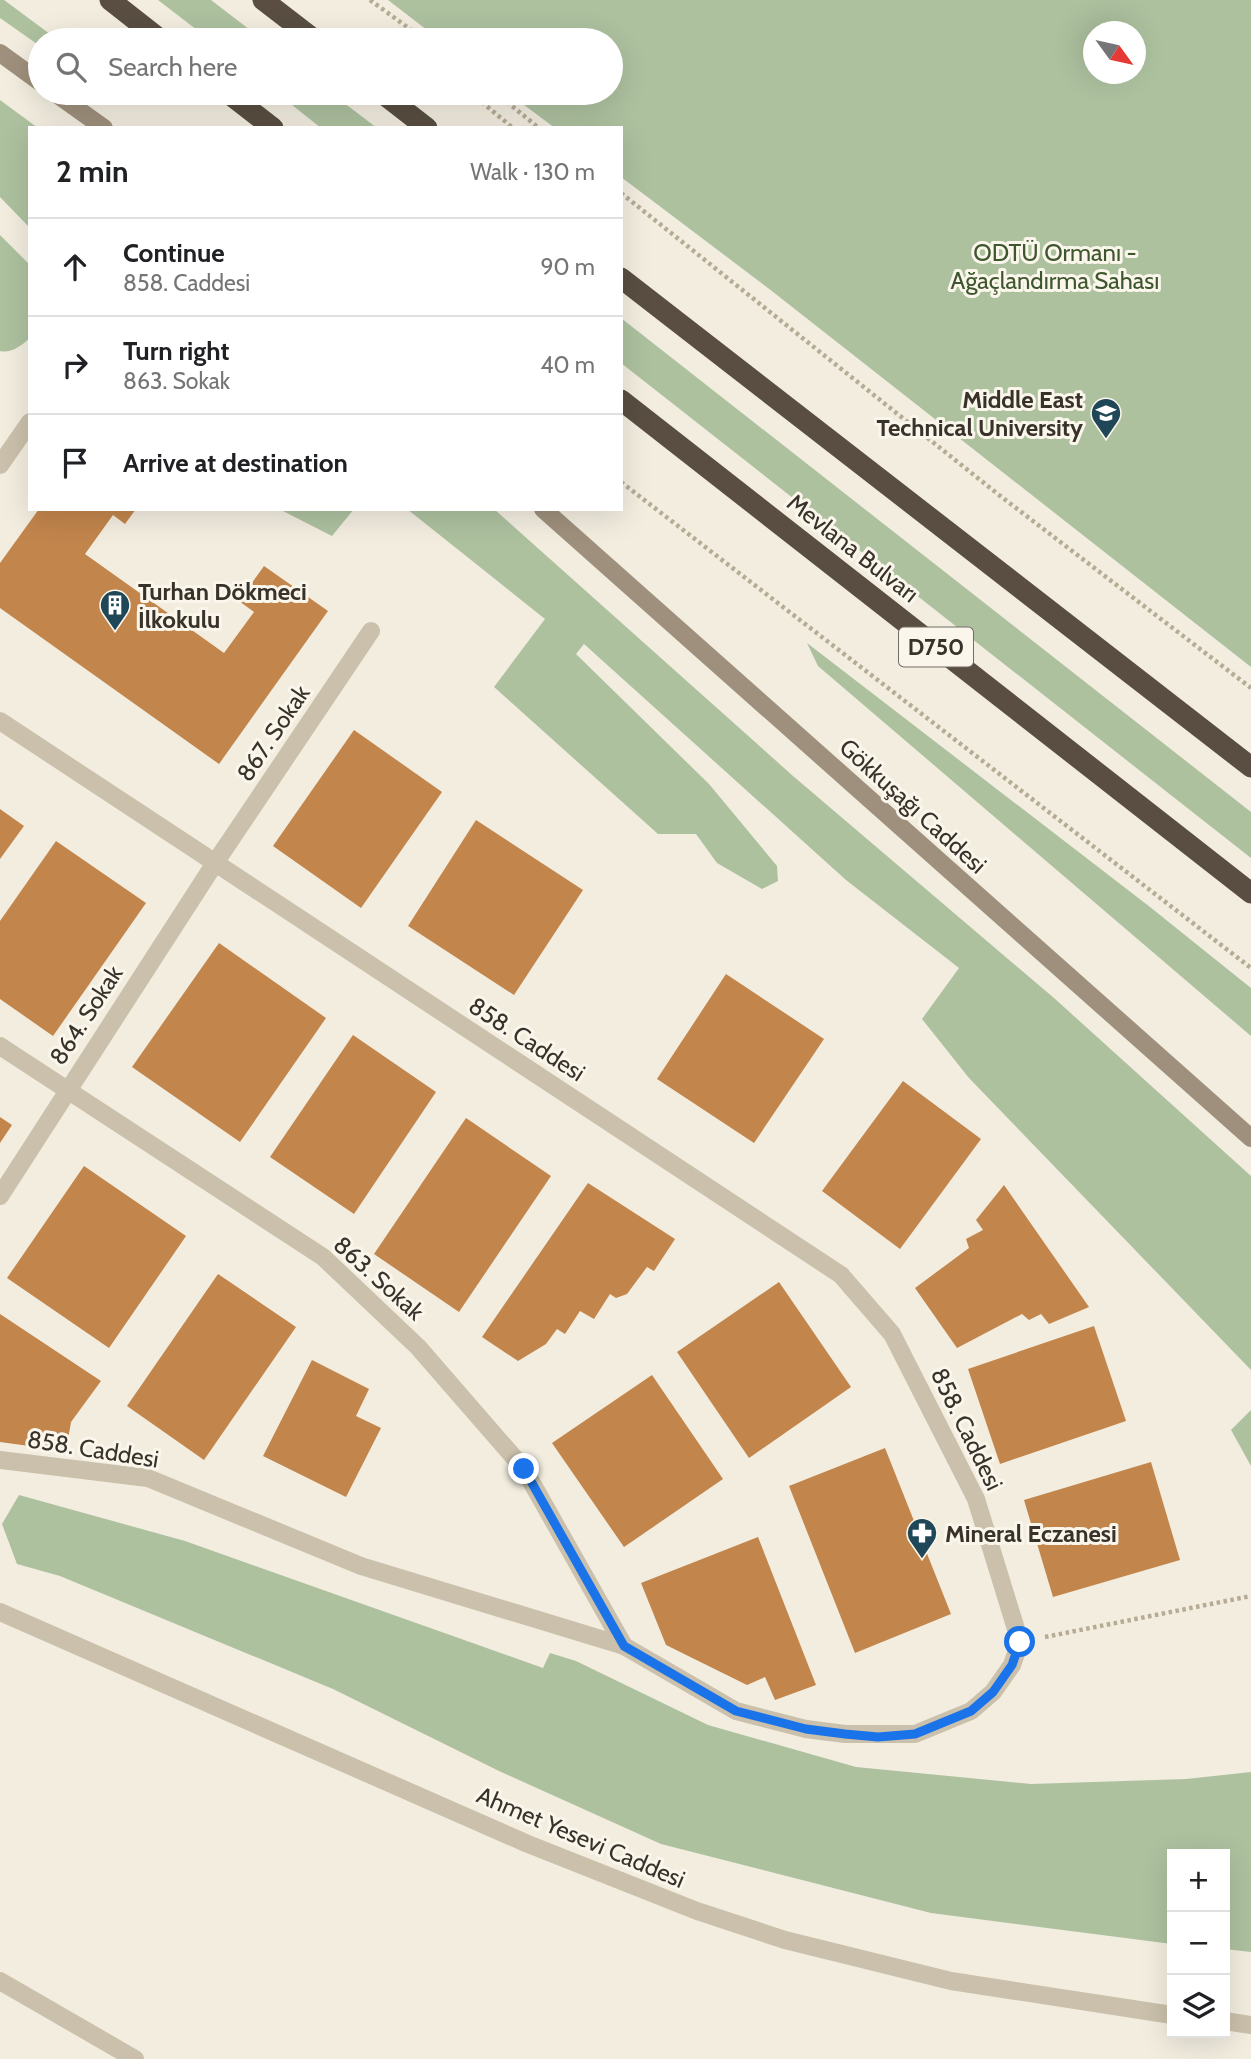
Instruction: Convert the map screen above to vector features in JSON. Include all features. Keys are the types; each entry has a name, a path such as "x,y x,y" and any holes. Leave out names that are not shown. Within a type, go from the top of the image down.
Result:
{"highway":[{"path":"110,0 146,28"},
{"path":"263,0 299,28"},
{"path":"243,105 270,126"},
{"path":"397,105 424,126"},
{"path":"623,280 1251,767"},
{"name":"Mevlana Bulvarı","path":"623,402 1251,893"}],"street":[{"path":"0,53 28,73"},
{"path":"72,105 101,126"},
{"path":"0,465 28,425"},
{"name":"Gökkuşağı Caddesi","path":"545,511 1251,1138"},
{"name":"867. Sokak","path":"215,863 371,631"},
{"name":"858. Caddesi","path":"0,721 841,1275 892,1334 976,1499 1020,1642 1012,1665 993,1692 971,1711 915,1734 878,1737 806,1729 736,1711 624,1646 361,1566 148,1478 0,1460"},
{"name":"864. Sokak","path":"0,1196 215,863"},
{"name":"863. Sokak","path":"0,1046 323,1257 418,1347 524,1469 624,1646"},
{"name":"Ahmet Yesevi Caddesi","path":"0,1612 540,1849 697,1911 785,1940 951,1981 1167,2014"},
{"path":"0,1981 135,2059"},
{"path":"1230,2022 1251,2025"}],"path":[{"path":"370,0 408,28"},
{"path":"485,105 511,126"},
{"path":"511,105 537,126"},
{"path":"623,195 999,495 1251,688"},
{"path":"623,484 1251,968"},
{"path":"1020,1642 1251,1596"}],"green space":[{"path":"0,0 4,0 42,28 28,28 28,38 0,18"},
{"path":"158,0 211,0 247,28 194,28"},
{"name":"ODTÜ Ormanı - Ağaçlandırma Sahası","path":"388,0 1251,0 1251,667 768,288 623,179 623,126 552,126 524,105 623,105 623,28 424,28"},
{"path":"0,100 35,126 28,126 28,226 0,197"},
{"path":"292,105 347,105 374,126 318,126"},
{"path":"0,235 28,263 28,339 16,348 0,351"},
{"path":"623,320 1251,812 1251,858 623,365"},
{"path":"283,511 352,511 332,536"},
{"path":"410,511 496,511 793,776 1054,998 1251,1176 1251,1370 969,1078 922,1019 959,968 846,880 584,644 576,654 709,784 777,866 778,881 762,889 717,863 696,834 658,834 494,687 545,619"},
{"path":"807,643 1251,988 1251,1036 818,666"},
{"path":"1251,1410 1251,1466 1231,1430"},
{"path":"19,1495 185,1541 543,1668 550,1653 576,1661 708,1725 856,1767 1031,1784 1186,1779 1251,1772 1251,1952 1230,1950 1230,1849 1167,1849 1167,1943 931,1913 661,1844 499,1771 333,1689 60,1576 17,1564 2,1524"}],"building":[{"name":"Turhan Dökmeci İlkokulu","path":"38,511 135,511 125,524 113,515 85,554 224,653 254,612 239,601 264,566 328,611 219,764 0,608 0,563"},
{"path":"354,730 442,792 361,908 273,846"},
{"path":"0,809 24,826 0,859"},
{"path":"476,820 583,890 514,995 408,926"},
{"path":"56,841 146,903 53,1036 0,999 0,921"},
{"path":"219,943 326,1018 240,1142 132,1067"},
{"path":"726,974 824,1039 754,1143 657,1079"},
{"path":"353,1035 436,1092 354,1214 270,1157"},
{"path":"903,1081 981,1139 900,1249 822,1191"},
{"path":"0,1117 12,1125 0,1143"},
{"path":"466,1118 551,1176 459,1312 374,1254"},
{"path":"84,1166 186,1236 109,1348 7,1278"},
{"path":"588,1183 675,1239 654,1271 647,1267 627,1294 616,1298 610,1294 594,1319 580,1311 565,1334 557,1329 546,1344 518,1361 482,1337"},
{"path":"1004,1185 1089,1307 1049,1324 1041,1314 1029,1320 1022,1314 957,1348 915,1288 969,1248 966,1239 983,1230 976,1220"},
{"path":"218,1274 296,1327 204,1460 127,1406"},
{"path":"779,1282 851,1387 749,1458 677,1352"},
{"path":"0,1314 101,1381 71,1422 66,1451 0,1442"},
{"path":"1094,1326 1126,1421 1000,1464 968,1369"},
{"path":"312,1360 369,1389 356,1416 381,1428 346,1497 263,1456"},
{"path":"652,1375 723,1479 624,1547 552,1443"},
{"path":"885,1448 951,1614 855,1653 789,1486"},
{"path":"1151,1462 1180,1560 1053,1597 1024,1500"},
{"path":"758,1537 816,1685 775,1700 765,1677 747,1685 666,1645 641,1583"}],"place":[{"name":"Middle East Technical University","path":"1106,440"},
{"name":"Turhan Dökmeci İlkokulu","path":"115,632"},
{"name":"Mineral Eczanesi","path":"922,1560"}],"route":[{"path":"524,1469 624,1646 736,1711 806,1729 878,1737 915,1734 941,1726 971,1711 993,1692 1012,1665 1020,1642"}]}
